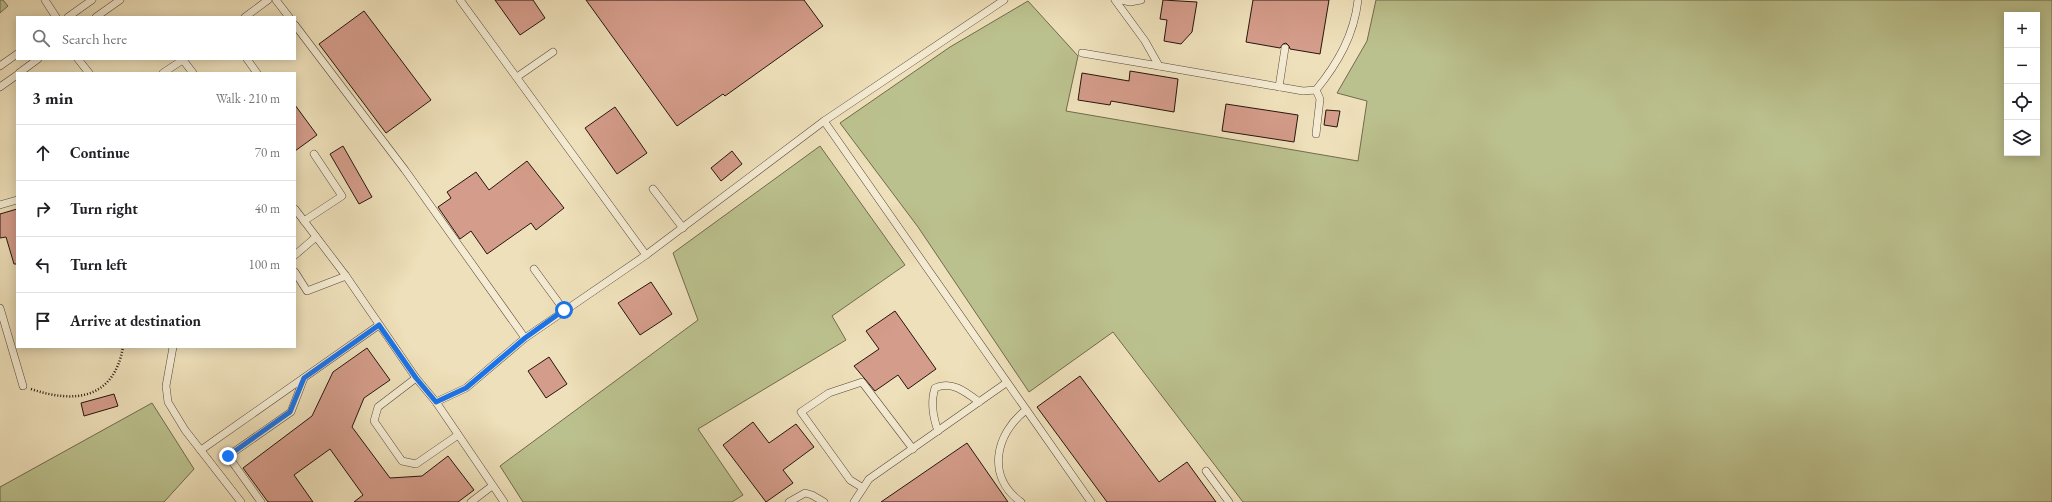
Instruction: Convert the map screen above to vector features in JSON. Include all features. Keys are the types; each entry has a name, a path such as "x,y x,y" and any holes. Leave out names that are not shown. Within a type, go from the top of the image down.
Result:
{"lane":[{"path":"44,0 55,16"},
{"path":"69,16 92,0"},
{"path":"97,16 120,0"},
{"path":"246,16 268,0"},
{"path":"276,0 288,16"},
{"path":"460,0 646,255"},
{"path":"436,402 466,388 525,338 646,255 824,121 1004,0"},
{"path":"1115,0 1145,41 1159,66"},
{"path":"1122,0 1130,2 1141,0"},
{"path":"1082,53 1303,91 1316,90 1326,77 1349,39 1356,17 1358,0"},
{"path":"296,26 405,170 525,338"},
{"path":"1279,87 1285,48"},
{"path":"517,77 554,52"},
{"path":"0,66 16,55"},
{"path":"21,72 37,60"},
{"path":"79,60 88,72"},
{"path":"164,72 182,60"},
{"path":"185,60 192,72"},
{"path":"248,60 256,72"},
{"path":"0,88 16,76"},
{"path":"1316,90 1320,99 1316,134"},
{"path":"824,121 1090,502"},
{"path":"304,221 342,196 314,154"},
{"path":"652,188 683,228"},
{"path":"0,205 16,200"},
{"path":"296,210 346,276 416,378 436,402 504,502"},
{"path":"296,254 316,237"},
{"path":"534,269 564,310"},
{"path":"296,274 307,291 346,276"},
{"path":"0,308 14,344 24,386"},
{"path":"201,450 379,325"},
{"path":"173,348 166,386 168,402 185,430 239,502"},
{"path":"261,502 228,456 290,412 304,378"},
{"path":"416,378 378,407 374,421 402,461 416,464 458,435"},
{"path":"863,488 850,480 801,412 829,394 862,382 913,449"},
{"path":"855,502 869,479 1006,383"},
{"path":"938,431 932,408 932,397 935,388 942,385 958,387 979,402"},
{"path":"1021,502 1016,498 1002,478 998,457 1004,433 1011,423 1026,410"},
{"path":"1206,472 1229,502"},
{"path":"471,502 492,486"},
{"path":"789,502 805,493 824,502"}],"path":[{"path":"24,386 58,397 76,397 102,388 114,375 123,348"}],"green space":[{"path":"0,0 3,0 8,6 0,13"},
{"path":"1376,0 2052,0 2052,502 1243,502 1113,332 1029,392 918,227 840,123 950,47 1028,1 1078,56 1066,111 1358,161 1367,101 1337,93 1367,41"},
{"path":"820,146 905,265 832,316 846,340 698,429 743,495 732,502 523,502 500,466 698,320 673,253"},
{"path":"152,403 194,469 164,502 0,502 0,487"}],"building":[{"path":"495,0 533,0 545,18 520,35"},
{"path":"586,0 804,0 823,26 725,96 723,94 677,126"},
{"path":"1163,0 1197,2 1192,32 1181,44 1164,41 1167,20 1160,19"},
{"path":"1253,0 1329,0 1320,54 1290,49 1286,43 1280,48 1246,42"},
{"path":"364,11 431,100 386,133 319,44"},
{"path":"1130,71 1178,79 1174,112 1111,101 1110,105 1078,100 1082,73 1129,81"},
{"path":"1226,104 1298,115 1294,142 1222,131"},
{"path":"296,106 317,135 296,150"},
{"path":"615,107 647,153 617,174 585,128"},
{"path":"1326,110 1340,111 1337,127 1324,125"},
{"path":"343,146 372,197 359,204 330,154"},
{"path":"732,151 742,164 721,181 711,168"},
{"path":"527,161 564,208 536,230 531,223 487,254 471,231 460,239 438,207 451,198 447,192 476,172 489,190"},
{"path":"16,209 16,264 14,264 6,237 0,238 0,214"},
{"path":"651,282 672,314 640,335 618,303"},
{"path":"895,311 936,369 908,389 898,375 875,391 854,366 879,349 866,331"},
{"path":"367,348 390,380 364,398 352,427 390,478 422,476 448,456 474,490 458,502 354,502 363,495 330,449 294,475 313,502 268,502 243,468 312,416 333,372"},
{"path":"549,357 567,384 546,398 528,371"},
{"path":"1080,376 1159,482 1187,462 1216,502 1107,502 1037,407"},
{"path":"114,394 118,406 84,416 81,403"},
{"path":"753,422 769,443 796,424 814,447 783,470 793,483 766,502 723,445"},
{"path":"967,443 1008,502 881,502"}],"route":[{"path":"228,456 290,412 304,378 379,325 416,378 436,402 466,388 525,338 564,310"}]}
